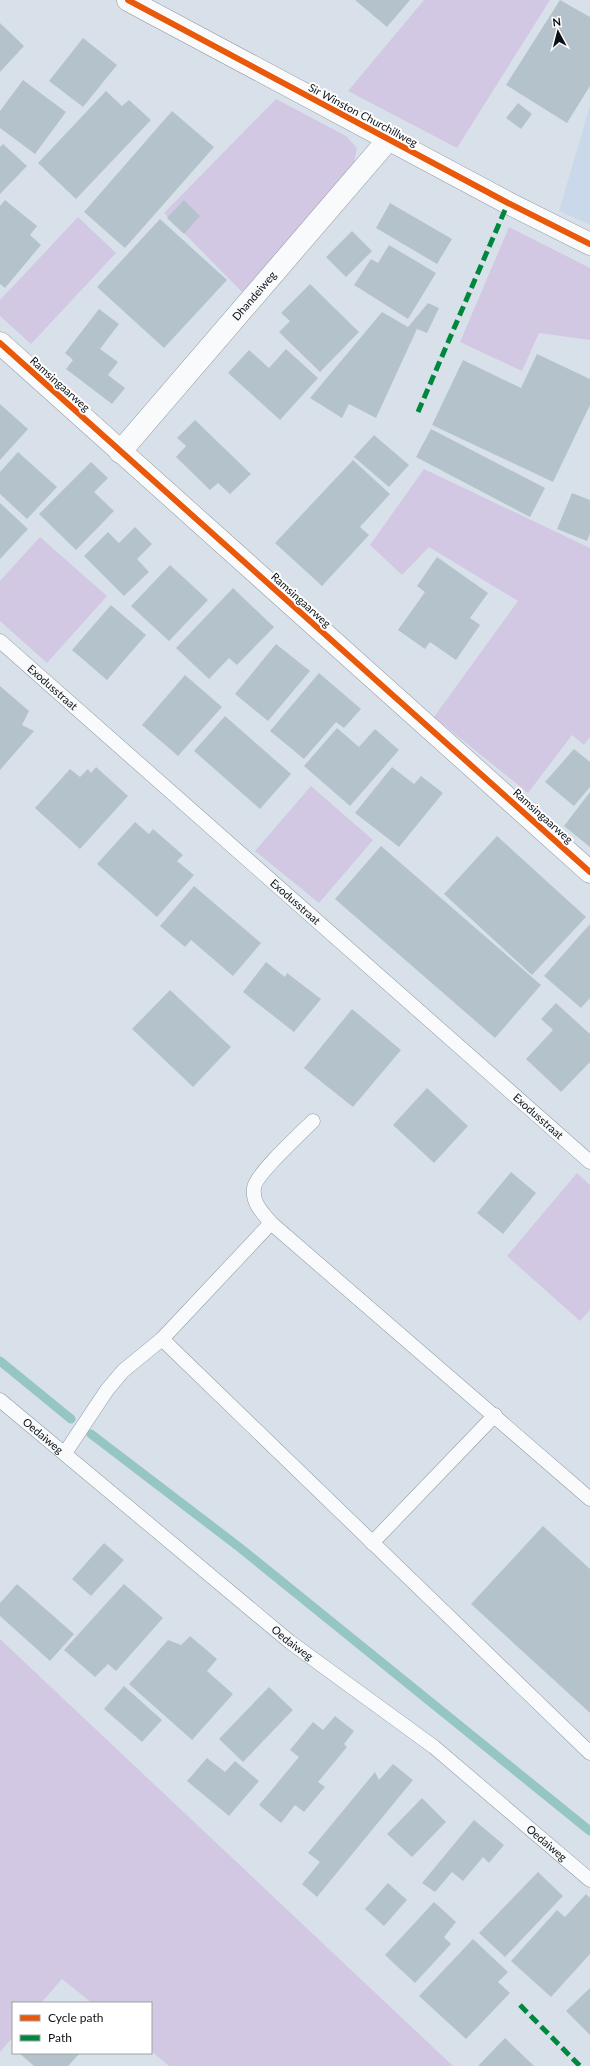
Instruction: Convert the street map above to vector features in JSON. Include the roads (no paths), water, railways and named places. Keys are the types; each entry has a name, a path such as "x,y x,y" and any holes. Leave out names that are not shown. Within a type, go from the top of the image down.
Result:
{"street":[{"name":"Sir Winston Churchillweg","path":"128,0 388,140 590,244"},
{"name":"Dhandeiweg","path":"120,452 388,140"},
{"name":"Ramsingaarweg","path":"0,343 590,872"}],"lane":[{"name":"Exodusstraat","path":"0,641 590,1162"},
{"path":"313,1121 261,1175 254,1188 256,1205 271,1222 590,1499"},
{"path":"65,1453 115,1380 162,1339 271,1222"},
{"path":"162,1339 590,1753"},
{"name":"Oedaiweg","path":"0,1400 290,1642 434,1747 590,1880"},
{"path":"372,1543 495,1415"}],"waterway":[{"path":"0,1361 71,1419"},
{"path":"91,1434 239,1547 590,1831"}]}
